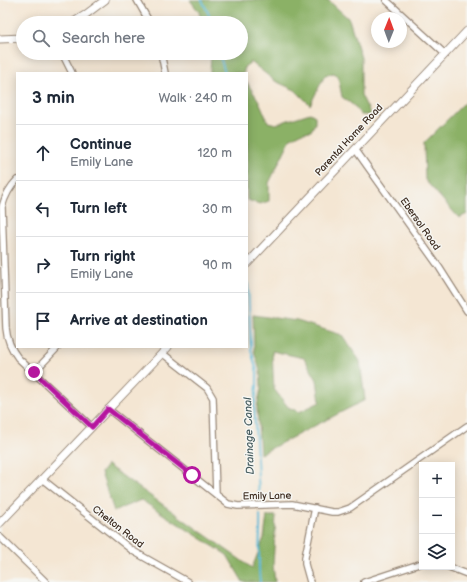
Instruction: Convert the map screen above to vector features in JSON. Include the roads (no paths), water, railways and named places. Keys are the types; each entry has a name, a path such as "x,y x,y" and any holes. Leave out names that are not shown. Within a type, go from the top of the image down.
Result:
{"street":[{"path":"83,16 105,0"},
{"path":"137,0 146,16"},
{"path":"386,0 445,54"},
{"name":"Parental Home Road","path":"248,263 467,31"},
{"path":"0,39 16,38"},
{"path":"66,60 72,72"},
{"path":"162,60 165,72"},
{"name":"Ebersol Road","path":"355,149 416,234 466,308"},
{"path":"16,181 4,198 2,207 2,271 8,339 13,352 18,358 92,427"},
{"path":"34,372 57,348"},
{"path":"0,523 165,350 207,388 213,398 216,494"},
{"name":"Emily Lane","path":"108,409 228,504 292,504 315,508"},
{"path":"310,582 306,570 305,557 315,508 338,512 350,508 467,426"},
{"name":"Chelton Road","path":"42,479 133,551 188,582"},
{"path":"0,537 46,582"},
{"path":"364,582 419,564"},
{"path":"455,569 467,574"}],"waterway":[{"name":"Drainage Canal","path":"202,0 209,16"},
{"name":"Drainage Canal","path":"221,60 225,72"},
{"name":"Drainage Canal","path":"248,285 251,350 257,372 254,407 259,495"},
{"name":"Drainage Canal","path":"260,515 260,582"}]}
